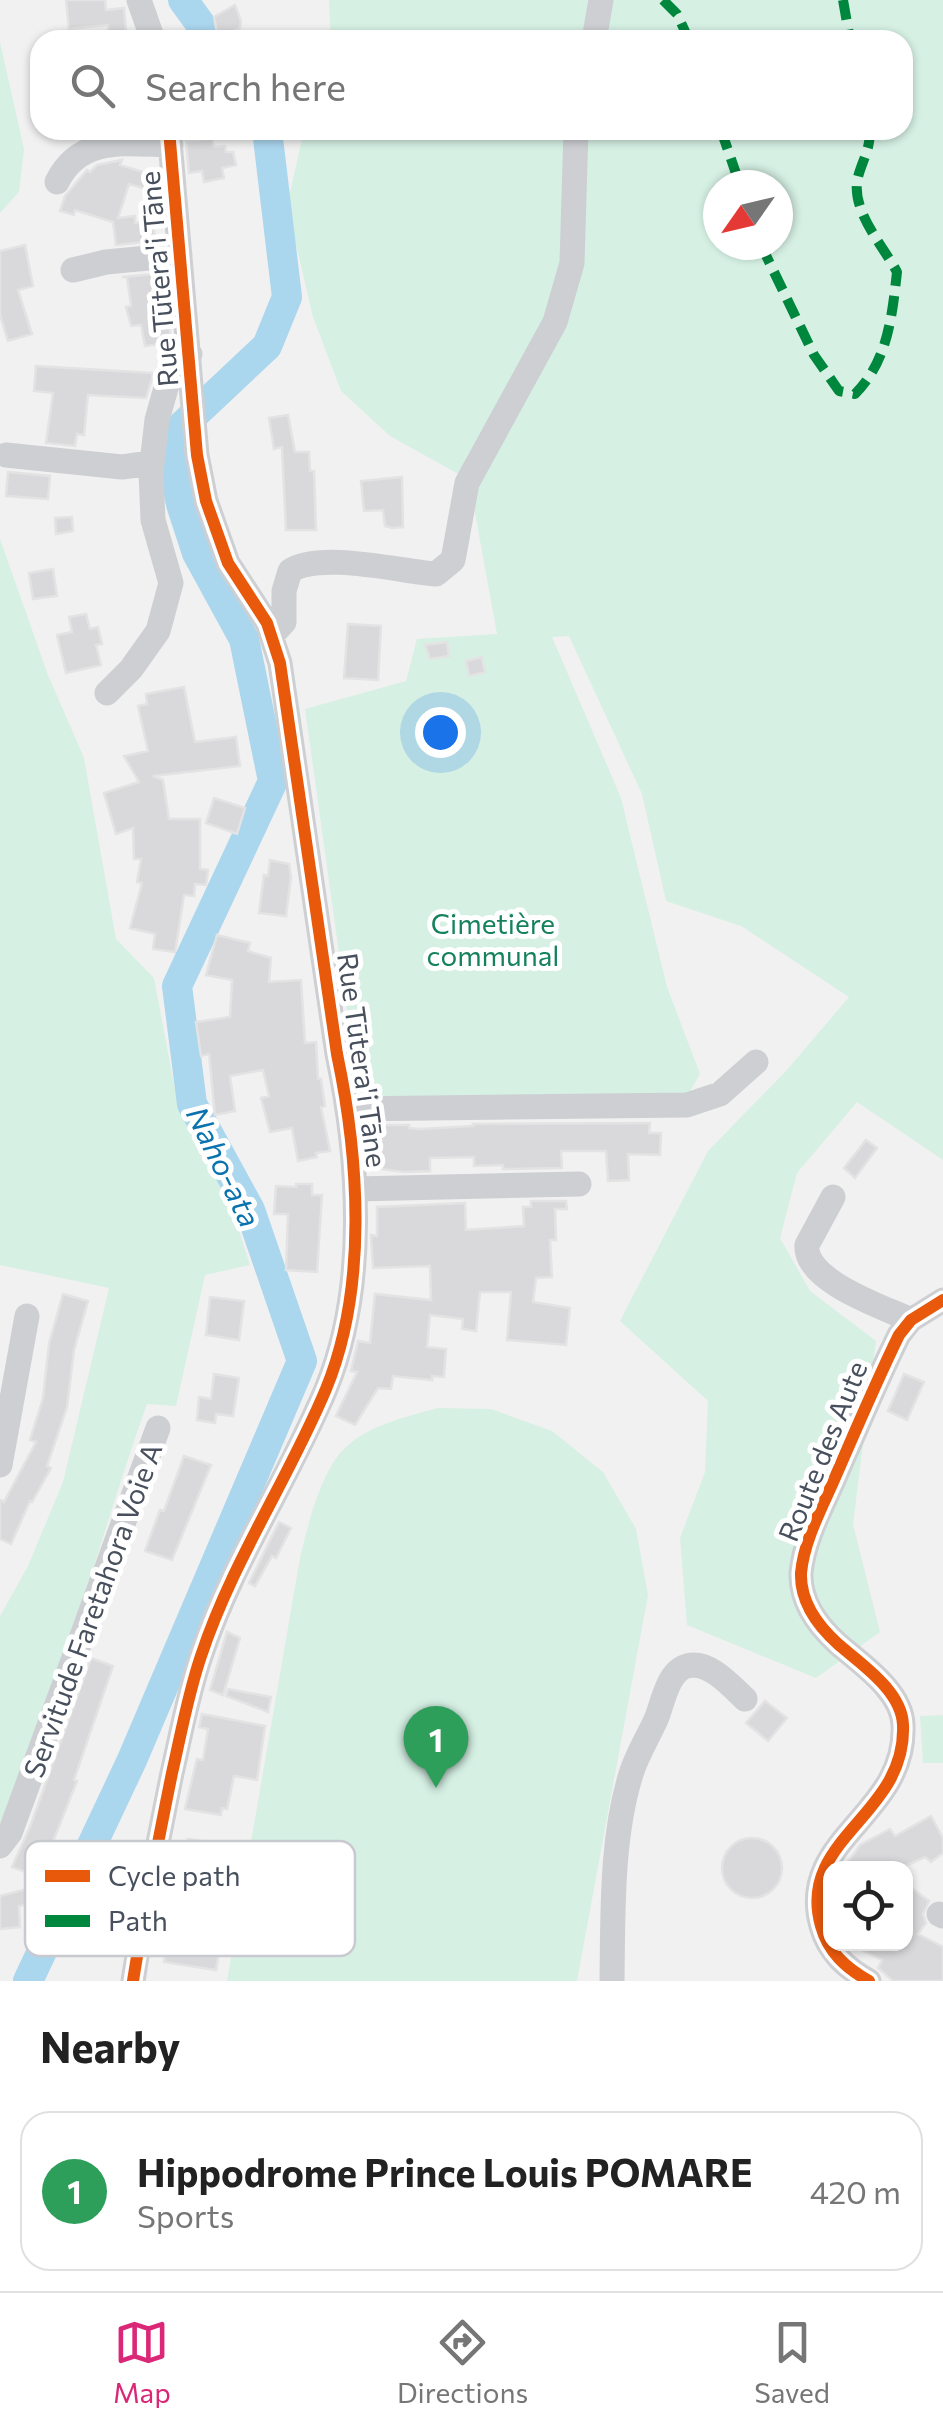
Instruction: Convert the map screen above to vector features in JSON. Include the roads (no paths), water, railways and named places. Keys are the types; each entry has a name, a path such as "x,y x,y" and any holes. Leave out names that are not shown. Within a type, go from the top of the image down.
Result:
{"street":[{"path":"139,0 150,30"},
{"path":"596,30 601,0"},
{"path":"57,182 66,162 79,153 100,146 152,140"},
{"name":"Rue Tūtera'i Tāne","path":"159,1841 201,1654 250,1540 328,1386 342,1338 349,1292 356,1188 290,714 273,634 228,562 206,502 197,455 170,140"},
{"path":"273,634 284,622 284,590 290,571 296,566 323,562 436,574 454,560 467,483 556,322 572,262 576,140"},
{"path":"73,270 106,262 180,255"},
{"path":"108,692 131,669 158,630 170,583 153,520 151,463 157,420 173,363 190,354"},
{"path":"6,456 122,467 151,463"},
{"path":"348,1109 687,1105 720,1094 756,1062"},
{"path":"356,1188 578,1184"},
{"path":"834,1197 807,1245 806,1253 816,1270 911,1320"},
{"name":"Route des Aute","path":"869,1981 846,1968 828,1946 819,1918 817,1892 820,1876 835,1848 866,1816 889,1784 899,1758 902,1718 889,1693 811,1614 801,1574 823,1506 888,1356 911,1320 943,1300"},
{"path":"0,1465 27,1316"},
{"name":"Servitude Faretahora Voie A","path":"0,1846 10,1833 158,1428"},
{"path":"612,1981 620,1839 632,1773 668,1687 676,1672 688,1666 702,1666 745,1699"},
{"name":"Rue Tūtera'i Tāne","path":"133,1981 138,1956"}],"waterway":[{"name":"Naho-ata","path":"183,0 205,30"},
{"name":"Naho-ata","path":"94,1841 302,1361 250,1210 192,1104 177,986 273,781 244,639 197,553 172,461 174,441 182,426 267,346 287,297 268,140"},
{"name":"Naho-ata","path":"28,1981 40,1956"}],"place":[{"name":"Hippodrome Prince Louis POMARE","path":"436,1788"}],"park label":[{"name":"Cimetière communal","path":"493,939"}]}
